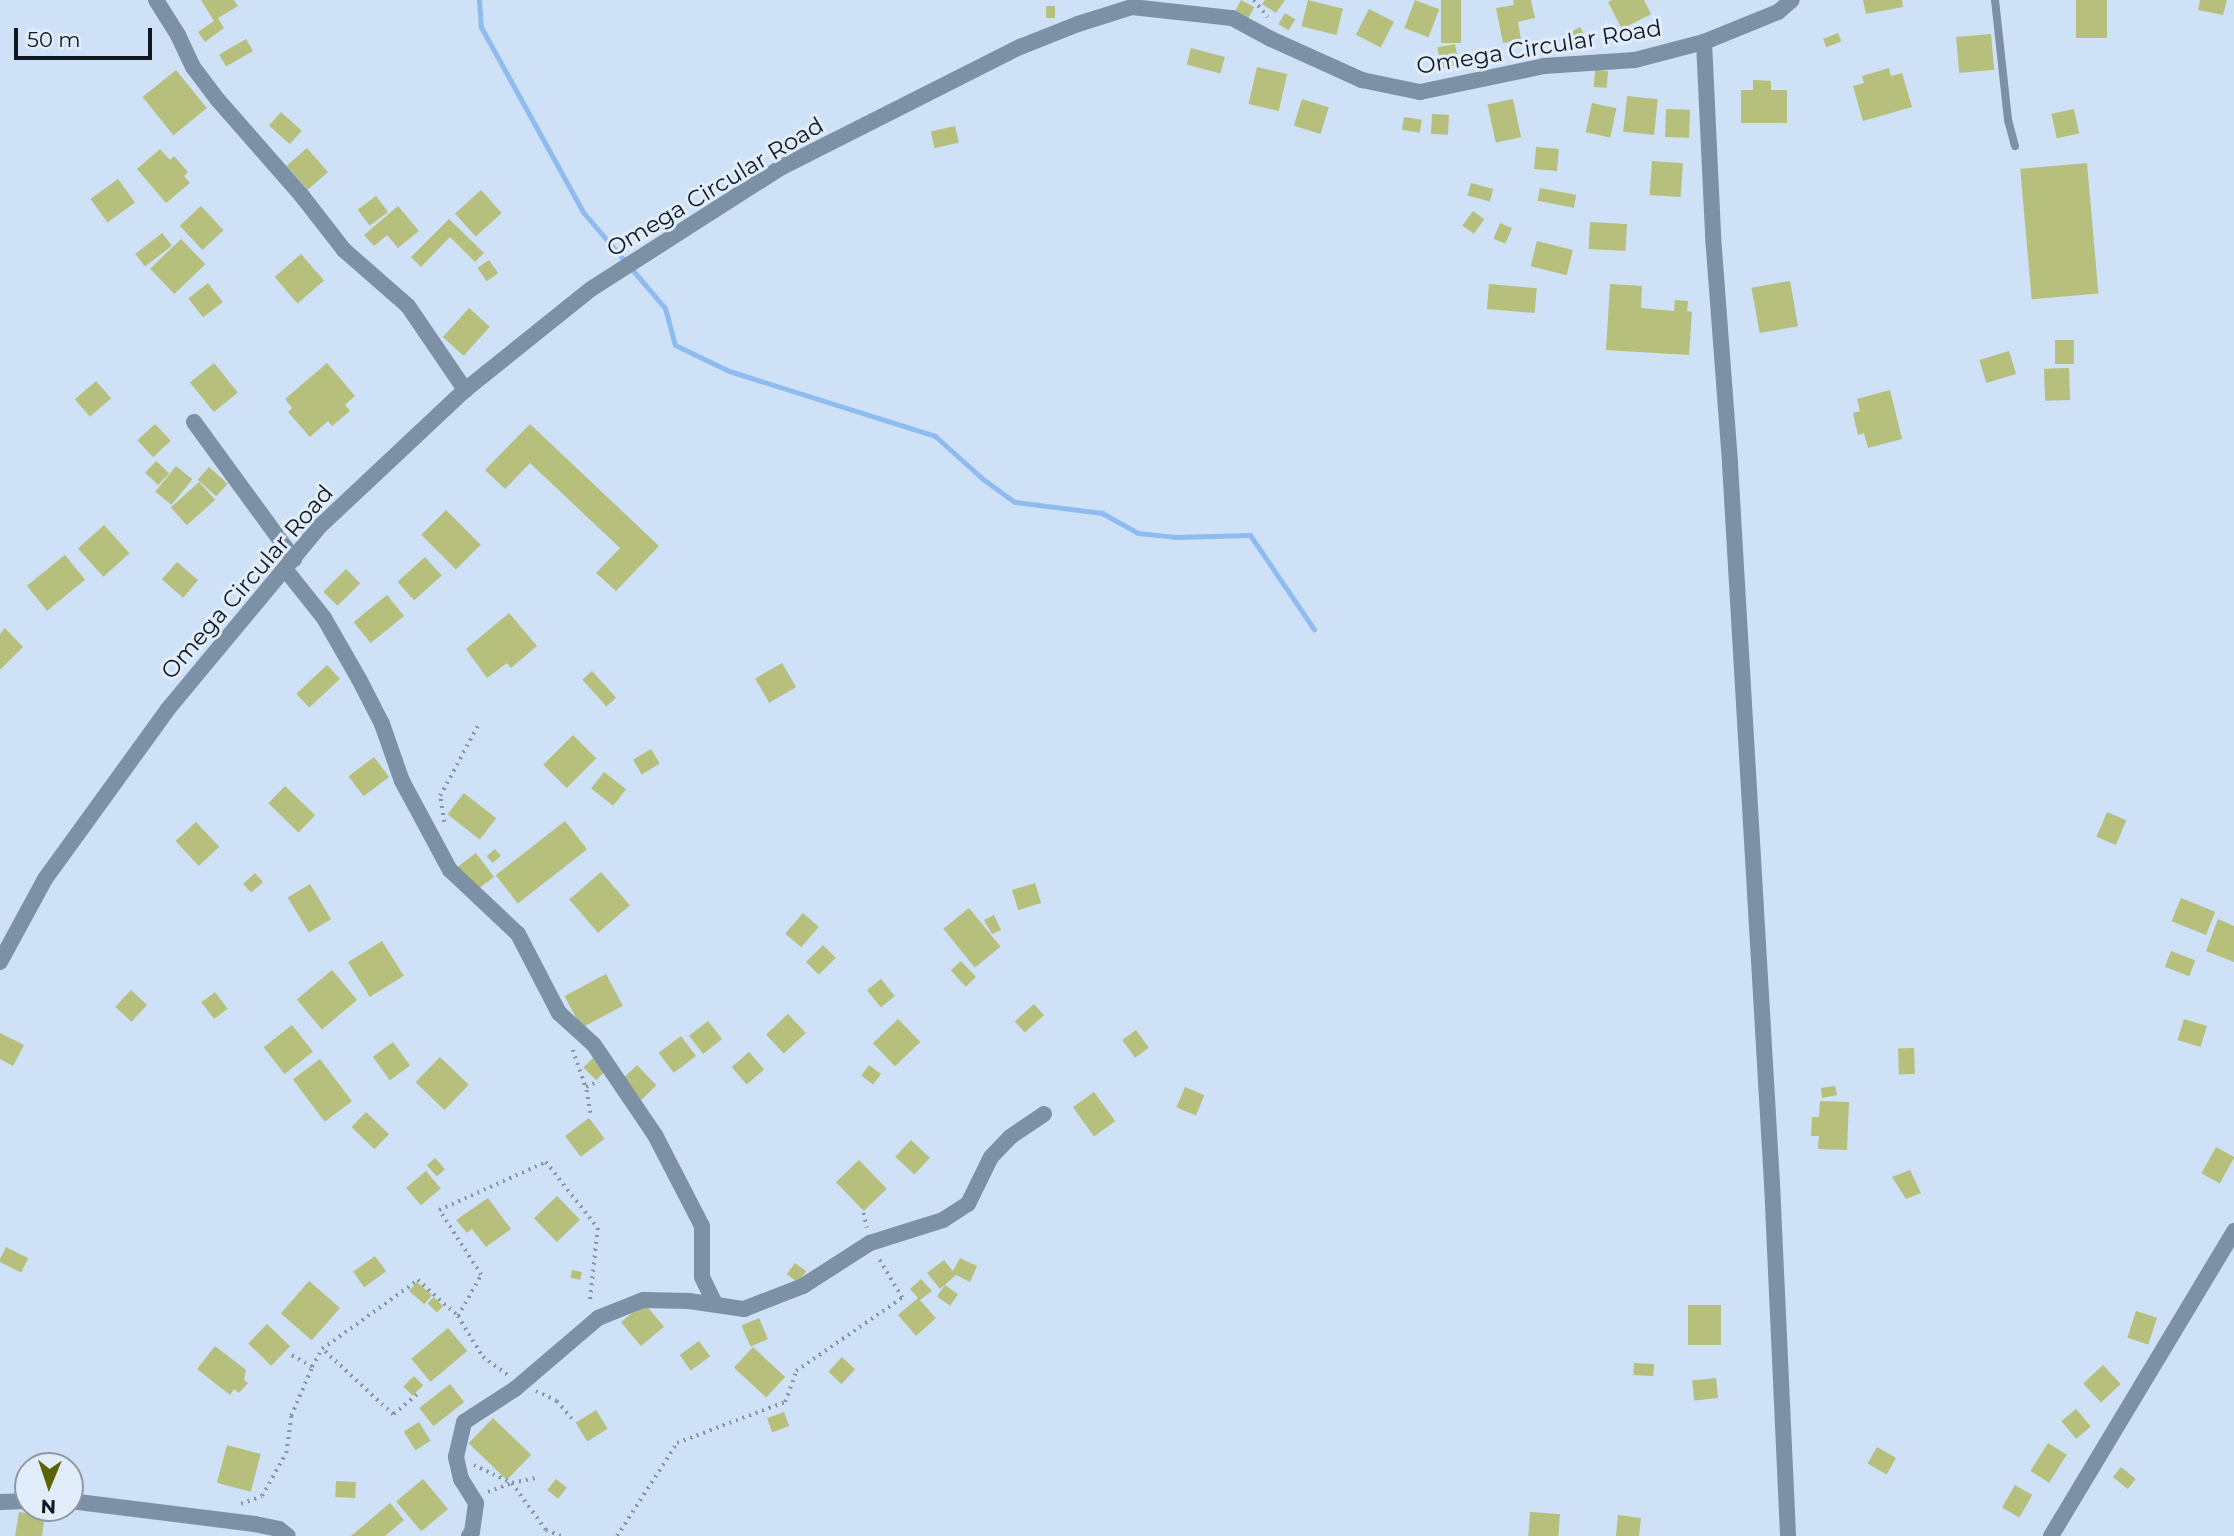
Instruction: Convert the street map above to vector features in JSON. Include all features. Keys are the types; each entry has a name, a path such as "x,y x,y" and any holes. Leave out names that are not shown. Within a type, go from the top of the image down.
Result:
{"street":[{"path":"156,0 178,34 193,67 218,100 302,196 344,250 408,306 465,390"},
{"name":"Omega Circular Road","path":"0,962 46,879 118,777 228,634 319,527 465,390 591,289 782,167 1020,47 1077,24 1132,7 1180,6 1232,18 1271,39 1362,80 1420,92 1544,66 1635,60 1704,42 1779,12 1793,0"},
{"path":"1704,42 1713,236 1731,478 1772,1183 1788,1536"},
{"path":"194,422 290,564 359,679 382,724 412,803 450,870 472,895 518,934 559,1013 594,1045 611,1074 655,1135 702,1226 702,1277 715,1304"},
{"path":"468,1536 472,1532 476,1503 461,1479 456,1457 464,1422 520,1385 598,1318 643,1300 715,1304 744,1309 803,1286 870,1243 943,1220 968,1204 991,1157 1010,1138 1044,1114"},
{"path":"2050,1536 2234,1231"},
{"path":"84,1503 255,1524 279,1530 288,1536"}],"lane":[{"path":"1995,0 2008,120 2015,146"}],"path":[{"path":"445,833 440,796 478,725"},
{"path":"590,1113 586,1087 611,1074"},
{"path":"458,1316 481,1275 439,1210 546,1162 598,1228 591,1274 589,1326"},
{"path":"229,1509 262,1496 286,1453 291,1416 322,1349 418,1280 458,1316 483,1357 520,1385 556,1401 572,1419"},
{"path":"617,1536 677,1443 785,1402 796,1371 902,1298"},
{"path":"322,1349 393,1415 417,1395"},
{"path":"290,1355 312,1367"},
{"path":"456,1457 512,1482 546,1530 561,1536"},
{"path":"476,1503 491,1489 536,1478"}],"building":[{"path":"201,0 234,0 238,6 218,18 224,28 205,42 198,32 214,21"},
{"path":"1241,0 1254,7 1248,19 1234,12"},
{"path":"1265,0 1285,0 1276,13 1262,4"},
{"path":"1308,0 1343,9 1336,35 1301,26"},
{"path":"1415,0 1439,9 1429,37 1404,28"},
{"path":"1441,0 1461,0 1461,43 1441,43"},
{"path":"1513,0 1531,0 1535,18 1518,22 1521,40 1503,43 1496,8 1514,5"},
{"path":"1644,0 1651,14 1622,29 1608,2"},
{"path":"1863,0 1902,0 1903,7 1866,14"},
{"path":"2076,0 2107,0 2107,38 2076,38"},
{"path":"2200,0 2227,0 2223,15 2198,10"},
{"path":"1046,6 1055,6 1055,18 1046,18"},
{"path":"1369,9 1394,22 1381,48 1356,35"},
{"path":"1285,13 1295,19 1289,30 1278,24"},
{"path":"1580,27 1585,36 1573,42 1569,33"},
{"path":"1838,33 1841,41 1826,47 1823,39"},
{"path":"1991,34 1994,70 1959,73 1956,37"},
{"path":"246,39 253,51 226,67 219,54"},
{"path":"1455,44 1459,65 1441,68 1437,47"},
{"path":"1191,48 1225,57 1220,73 1187,64"},
{"path":"1257,67 1287,74 1279,111 1248,104"},
{"path":"1889,68 1891,76 1902,73 1912,107 1863,121 1853,86 1864,83 1862,76"},
{"path":"176,70 207,108 173,135 143,97"},
{"path":"1595,70 1608,71 1607,88 1594,87"},
{"path":"1753,80 1771,81 1771,90 1787,90 1787,123 1741,123 1741,90 1753,90"},
{"path":"1627,96 1658,99 1654,135 1623,132"},
{"path":"1302,99 1329,107 1321,134 1294,126"},
{"path":"1513,99 1521,137 1496,143 1488,104"},
{"path":"1592,103 1616,108 1610,138 1586,132"},
{"path":"1666,109 1690,110 1689,138 1665,137"},
{"path":"2074,109 2079,133 2057,138 2052,114"},
{"path":"281,112 302,131 290,144 269,125"},
{"path":"1432,114 1449,115 1448,135 1431,134"},
{"path":"1404,117 1422,120 1420,133 1402,130"},
{"path":"955,126 959,143 934,148 931,132"},
{"path":"1536,147 1559,149 1557,171 1534,169"},
{"path":"307,148 328,172 308,190 287,166"},
{"path":"160,149 170,160 174,156 188,172 184,176 190,183 166,203 137,169"},
{"path":"1652,161 1683,163 1681,197 1650,195"},
{"path":"2087,163 2098,294 2032,299 2020,169"},
{"path":"118,179 135,202 108,222 90,199"},
{"path":"1471,183 1493,189 1490,202 1468,196"},
{"path":"1540,188 1576,195 1574,208 1538,201"},
{"path":"481,190 502,213 476,236 455,213"},
{"path":"376,196 388,212 370,226 358,210"},
{"path":"201,206 224,230 202,250 180,226"},
{"path":"398,206 419,231 398,248 387,235 374,246 364,235"},
{"path":"1473,211 1484,219 1474,234 1462,226"},
{"path":"449,219 484,253 475,262 450,237 421,267 411,257"},
{"path":"1590,222 1627,224 1626,251 1589,249"},
{"path":"1500,223 1512,228 1505,244 1493,239"},
{"path":"162,233 172,246 145,267 135,254"},
{"path":"181,239 205,264 174,294 150,269"},
{"path":"1537,241 1573,250 1567,275 1531,266"},
{"path":"301,254 324,280 298,303 275,277"},
{"path":"489,260 498,273 487,281 478,268"},
{"path":"1790,281 1798,326 1760,333 1752,288"},
{"path":"208,283 223,302 203,317 188,298"},
{"path":"1489,284 1537,288 1535,313 1487,309"},
{"path":"1610,284 1642,286 1641,308 1674,311 1675,300 1688,301 1687,311 1692,312 1689,355 1606,350"},
{"path":"469,308 490,327 464,356 443,337"},
{"path":"2055,340 2074,340 2074,364 2055,364"},
{"path":"2009,351 2016,374 1986,383 1979,360"},
{"path":"214,363 238,393 214,412 190,383"},
{"path":"327,363 355,396 345,405 350,411 332,426 328,421 310,437 288,412 292,408 285,399"},
{"path":"2069,368 2070,400 2045,401 2044,369"},
{"path":"96,381 111,398 90,417 75,399"},
{"path":"1890,390 1902,439 1868,448 1864,433 1858,435 1853,413 1860,411 1857,399"},
{"path":"155,424 171,441 153,457 137,440"},
{"path":"530,424 659,546 616,591 596,573 620,548 530,463 505,489 485,470"},
{"path":"156,461 169,473 158,485 145,473"},
{"path":"176,466 192,479 172,505 155,492"},
{"path":"209,467 228,484 216,496 198,480"},
{"path":"199,482 215,500 187,525 171,507"},
{"path":"446,510 481,545 456,569 421,535"},
{"path":"104,525 129,553 103,577 78,548"},
{"path":"65,555 85,580 47,611 27,586"},
{"path":"425,557 442,576 414,600 398,582"},
{"path":"177,562 198,580 183,598 162,579"},
{"path":"346,569 360,583 338,606 323,592"},
{"path":"387,595 404,616 371,643 354,622"},
{"path":"509,613 537,646 511,668 507,663 487,678 466,649"},
{"path":"5,628 23,647 0,670 0,634"},
{"path":"782,663 796,687 769,703 755,678"},
{"path":"327,665 340,679 309,708 296,694"},
{"path":"592,671 616,698 606,706 582,680"},
{"path":"573,735 596,758 567,788 543,765"},
{"path":"651,749 660,764 642,774 633,760"},
{"path":"374,757 389,777 363,796 348,776"},
{"path":"604,772 626,789 613,806 591,789"},
{"path":"285,786 315,815 299,832 268,803"},
{"path":"464,793 496,818 480,840 447,814"},
{"path":"2107,812 2126,820 2116,845 2096,837"},
{"path":"565,821 587,849 518,904 496,875"},
{"path":"196,822 219,847 199,866 176,841"},
{"path":"495,849 501,856 493,863 487,856"},
{"path":"476,853 494,877 474,892 456,868"},
{"path":"601,872 630,905 598,933 569,900"},
{"path":"255,873 263,882 251,893 243,884"},
{"path":"1035,883 1041,903 1018,910 1012,890"},
{"path":"310,884 331,919 309,933 288,897"},
{"path":"2181,898 2215,912 2206,935 2172,921"},
{"path":"969,908 1000,947 975,968 943,929"},
{"path":"803,913 819,927 801,947 785,933"},
{"path":"994,915 1001,930 992,934 984,920"},
{"path":"2218,919 2234,926 2234,962 2206,951"},
{"path":"382,941 404,976 370,997 348,962"},
{"path":"823,945 836,958 819,975 806,962"},
{"path":"2171,951 2195,960 2189,976 2165,967"},
{"path":"961,961 976,977 966,987 951,971"},
{"path":"332,970 357,1000 322,1029 297,1000"},
{"path":"606,974 623,1006 581,1028 565,996"},
{"path":"881,979 895,996 881,1007 867,990"},
{"path":"131,990 147,1005 131,1022 115,1007"},
{"path":"215,992 228,1009 214,1019 201,1002"},
{"path":"1034,1004 1044,1015 1025,1033 1015,1021"},
{"path":"788,1014 806,1033 784,1053 766,1034"},
{"path":"898,1019 920,1042 895,1066 873,1043"},
{"path":"2184,1019 2207,1026 2201,1047 2178,1040"},
{"path":"708,1021 722,1039 703,1054 689,1036"},
{"path":"292,1025 313,1052 285,1074 264,1047"},
{"path":"1136,1030 1149,1048 1135,1058 1122,1040"},
{"path":"0,1033 24,1045 13,1066 0,1059"},
{"path":"681,1036 696,1056 674,1073 659,1053"},
{"path":"393,1042 410,1065 390,1080 373,1057"},
{"path":"1914,1048 1915,1074 1899,1075 1898,1049"},
{"path":"749,1052 764,1069 747,1084 732,1067"},
{"path":"440,1057 469,1085 444,1110 416,1082"},
{"path":"594,1057 607,1070 596,1080 583,1068"},
{"path":"320,1059 352,1101 325,1122 293,1079"},
{"path":"637,1065 656,1085 641,1100 621,1080"},
{"path":"869,1065 881,1074 873,1084 861,1075"},
{"path":"1835,1086 1837,1095 1822,1098 1821,1088"},
{"path":"1185,1087 1204,1095 1196,1115 1176,1107"},
{"path":"1094,1092 1115,1121 1094,1136 1073,1107"},
{"path":"1820,1101 1849,1102 1847,1150 1818,1149 1819,1136 1811,1136 1812,1117 1819,1117"},
{"path":"366,1112 389,1134 374,1149 351,1127"},
{"path":"589,1118 605,1139 581,1157 565,1136"},
{"path":"911,1140 930,1158 914,1175 895,1157"},
{"path":"2216,1147 2234,1157 2220,1183 2201,1173"},
{"path":"435,1158 445,1169 437,1177 427,1165"},
{"path":"859,1160 887,1189 864,1211 836,1182"},
{"path":"1910,1170 1921,1193 1906,1199 1892,1177"},
{"path":"426,1171 441,1189 421,1205 406,1188"},
{"path":"557,1196 580,1220 557,1242 534,1218"},
{"path":"488,1198 511,1229 486,1247 472,1229 467,1233 456,1220"},
{"path":"6,1247 28,1258 21,1273 0,1262"},
{"path":"375,1256 386,1271 364,1287 353,1272"},
{"path":"960,1258 977,1266 970,1282 956,1275 940,1289 927,1273 944,1260 953,1271"},
{"path":"795,1263 806,1271 798,1283 787,1274"},
{"path":"572,1270 582,1272 580,1280 570,1278"},
{"path":"921,1279 932,1291 920,1300 936,1318 916,1336 898,1315 918,1298 910,1289"},
{"path":"309,1281 340,1308 312,1340 281,1313"},
{"path":"417,1282 432,1295 424,1304 409,1291"},
{"path":"945,1285 958,1294 950,1306 937,1296"},
{"path":"434,1297 443,1306 437,1313 428,1303"},
{"path":"644,1303 664,1327 641,1346 621,1322"},
{"path":"1688,1305 1721,1305 1721,1345 1688,1345"},
{"path":"2136,1311 2157,1318 2148,1344 2127,1338"},
{"path":"759,1318 768,1339 750,1347 742,1325"},
{"path":"267,1324 290,1346 271,1366 248,1343"},
{"path":"448,1328 467,1351 431,1382 411,1359"},
{"path":"699,1341 710,1356 691,1370 680,1355"},
{"path":"215,1346 246,1370 244,1380 248,1383 239,1393 234,1389 230,1395 197,1369"},
{"path":"753,1347 785,1377 766,1397 734,1367"},
{"path":"842,1357 855,1369 842,1384 828,1372"},
{"path":"1634,1363 1654,1364 1653,1376 1633,1375"},
{"path":"2103,1365 2121,1384 2101,1402 2083,1383"},
{"path":"414,1376 423,1385 413,1396 403,1387"},
{"path":"1716,1378 1718,1398 1694,1400 1692,1381"},
{"path":"450,1384 464,1402 433,1426 419,1408"},
{"path":"2076,1409 2091,1427 2076,1439 2061,1421"},
{"path":"596,1410 608,1429 587,1441 576,1423"},
{"path":"784,1412 789,1426 772,1432 767,1418"},
{"path":"493,1418 531,1455 507,1480 469,1443"},
{"path":"419,1422 431,1441 415,1450 404,1432"},
{"path":"2048,1443 2067,1455 2049,1483 2031,1471"},
{"path":"227,1445 261,1454 251,1492 217,1483"},
{"path":"1877,1447 1896,1458 1887,1474 1868,1463"},
{"path":"2121,1467 2136,1479 2128,1489 2113,1477"},
{"path":"423,1479 448,1509 421,1531 396,1501"},
{"path":"556,1479 567,1488 558,1499 547,1490"},
{"path":"336,1481 356,1482 355,1498 335,1497"},
{"path":"2015,1485 2032,1495 2019,1518 2002,1508"},
{"path":"390,1503 404,1520 385,1536 351,1536"},
{"path":"1530,1512 1560,1514 1558,1536 1528,1536"},
{"path":"1618,1515 1641,1518 1639,1536 1616,1536"},
{"path":"17,1522 44,1522 42,1536 15,1536"}],"waterway":[{"path":"479,0 481,27 583,212 665,308 675,345 729,371 935,436 983,479 1015,502 1102,513 1138,533 1175,537 1250,535 1314,629"}]}
